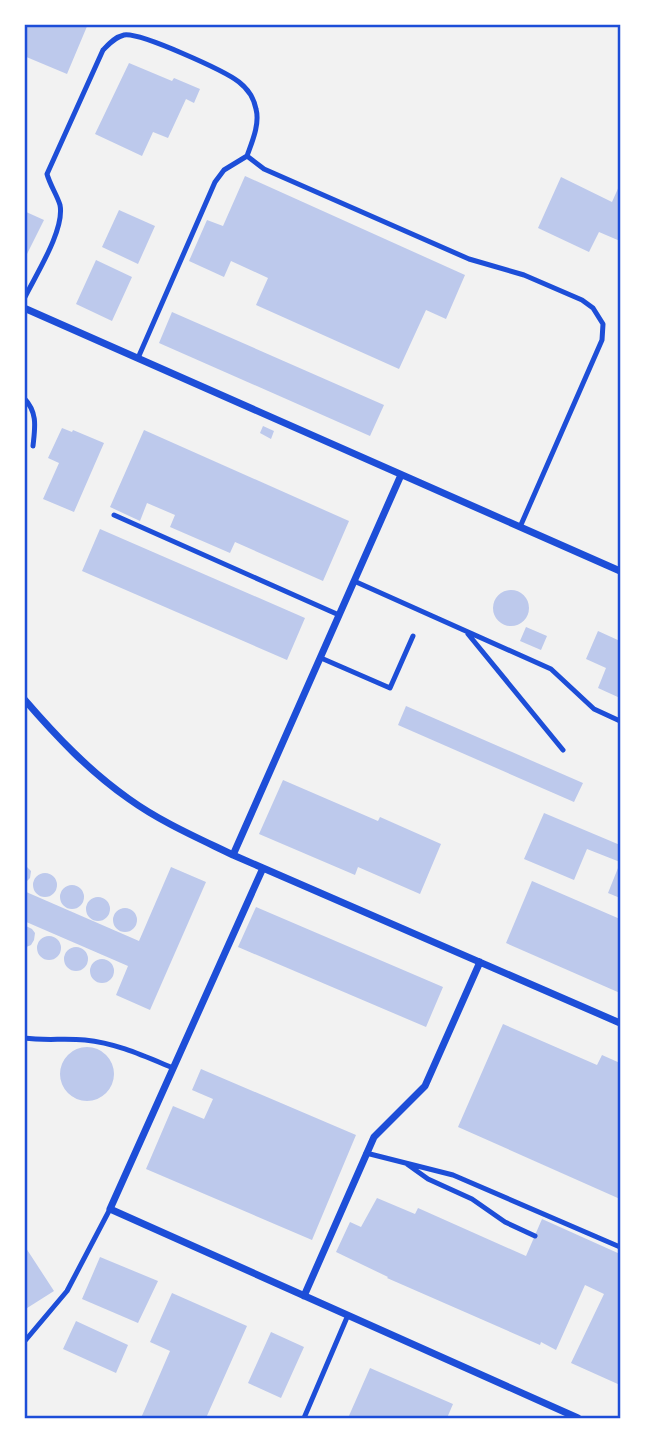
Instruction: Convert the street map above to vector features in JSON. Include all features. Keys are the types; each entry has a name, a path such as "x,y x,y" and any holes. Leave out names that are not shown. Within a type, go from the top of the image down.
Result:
{"street":[{"path":"24,308 621,571"},
{"path":"233,855 401,475"},
{"path":"24,699 92,771 129,800 170,825 233,855 621,1023"},
{"path":"263,868 110,1209 578,1419"},
{"path":"304,1296 374,1137 425,1086 480,962"}],"lane":[{"path":"24,299 60,223 60,204 47,174 103,50 112,40 125,35 140,36 237,80 249,92 257,111 256,133 247,156 224,170 215,182 138,358"},
{"path":"247,156 264,169 289,181 469,259 524,275 582,300 593,308 603,324 602,340 520,527"},
{"path":"24,398 31,404 36,418 33,446"},
{"path":"114,515 339,615"},
{"path":"354,581 551,669 594,709 621,721"},
{"path":"466,631 563,750"},
{"path":"321,657 390,688 413,636"},
{"path":"24,1038 111,1044 173,1068"},
{"path":"366,1153 453,1175 621,1247"},
{"path":"404,1162 428,1179 472,1199 505,1222 535,1236"},
{"path":"24,1342 67,1291 110,1209"},
{"path":"304,1419 348,1315"}],"building":[{"path":"24,24 88,24 67,74 24,56"},
{"path":"129,63 172,81 174,78 200,89 194,103 186,99 168,138 153,132 142,156 95,134"},
{"path":"245,176 465,275 446,319 426,310 399,369 256,305 268,278 231,261 224,277 189,261 207,220 223,226"},
{"path":"561,177 612,202 620,184 620,241 599,232 589,252 538,228"},
{"path":"119,210 155,226 138,264 102,247"},
{"path":"24,211 44,220 24,260"},
{"path":"96,260 132,277 112,321 76,304"},
{"path":"172,312 384,405 370,436 159,343"},
{"path":"263,426 274,431 271,439 260,433"},
{"path":"62,428 104,443 74,512 43,499 59,463 48,458"},
{"path":"144,430 349,521 323,581 235,542 230,553 170,527 175,515 147,503 140,521 110,507"},
{"path":"100,529 305,618 287,660 82,571"},
{"path":"511,590 523,596 529,608 523,620 511,626 499,620 493,608 499,596"},
{"path":"526,627 547,636 541,650 520,641"},
{"path":"598,631 620,641 620,698 598,688 606,668 586,659"},
{"path":"406,706 583,783 574,802 398,725"},
{"path":"283,780 378,821 380,817 441,844 420,894 358,867 355,875 259,834"},
{"path":"544,813 620,845 620,862 587,849 574,880 524,859"},
{"path":"620,863 620,898 608,893"},
{"path":"24,864 31,871 30,878 24,884"},
{"path":"171,867 206,882 150,1010 116,995 128,966 24,921 24,891 139,941"},
{"path":"45,873 53,877 57,885 53,893 45,897 37,893 33,885 37,877"},
{"path":"532,881 620,919 620,993 506,943"},
{"path":"72,885 80,889 84,897 80,905 72,909 64,905 60,897 64,889"},
{"path":"98,897 106,901 110,909 106,917 98,921 90,917 86,909 90,901"},
{"path":"256,907 443,987 426,1027 238,947"},
{"path":"125,908 133,912 137,920 133,928 125,932 117,928 113,920 117,912"},
{"path":"24,925 35,933 31,945 24,948"},
{"path":"49,936 57,940 61,948 57,956 49,960 41,956 37,948 41,940"},
{"path":"76,947 84,951 88,959 84,967 76,971 68,967 64,959 68,951"},
{"path":"102,959 110,963 114,971 110,979 102,983 94,979 90,971 94,963"},
{"path":"503,1024 597,1065 602,1055 620,1063 620,1199 458,1127"},
{"path":"87,1047 106,1055 114,1074 106,1093 87,1101 68,1093 60,1074 68,1055"},
{"path":"201,1069 356,1135 312,1240 146,1169 173,1106 204,1119 213,1099 192,1090"},
{"path":"377,1198 415,1214 418,1208 526,1256 542,1219 620,1254 620,1385 571,1363 604,1294 585,1285 556,1350 387,1278 336,1252 350,1222 361,1227"},
{"path":"24,1245 54,1291 24,1310"},
{"path":"100,1257 158,1281 138,1323 82,1299"},
{"path":"172,1293 247,1326 206,1418 141,1418 170,1351 150,1342"},
{"path":"76,1321 128,1345 116,1373 63,1349"},
{"path":"271,1332 304,1347 281,1398 248,1383"},
{"path":"370,1368 453,1404 447,1418 348,1418"}]}
